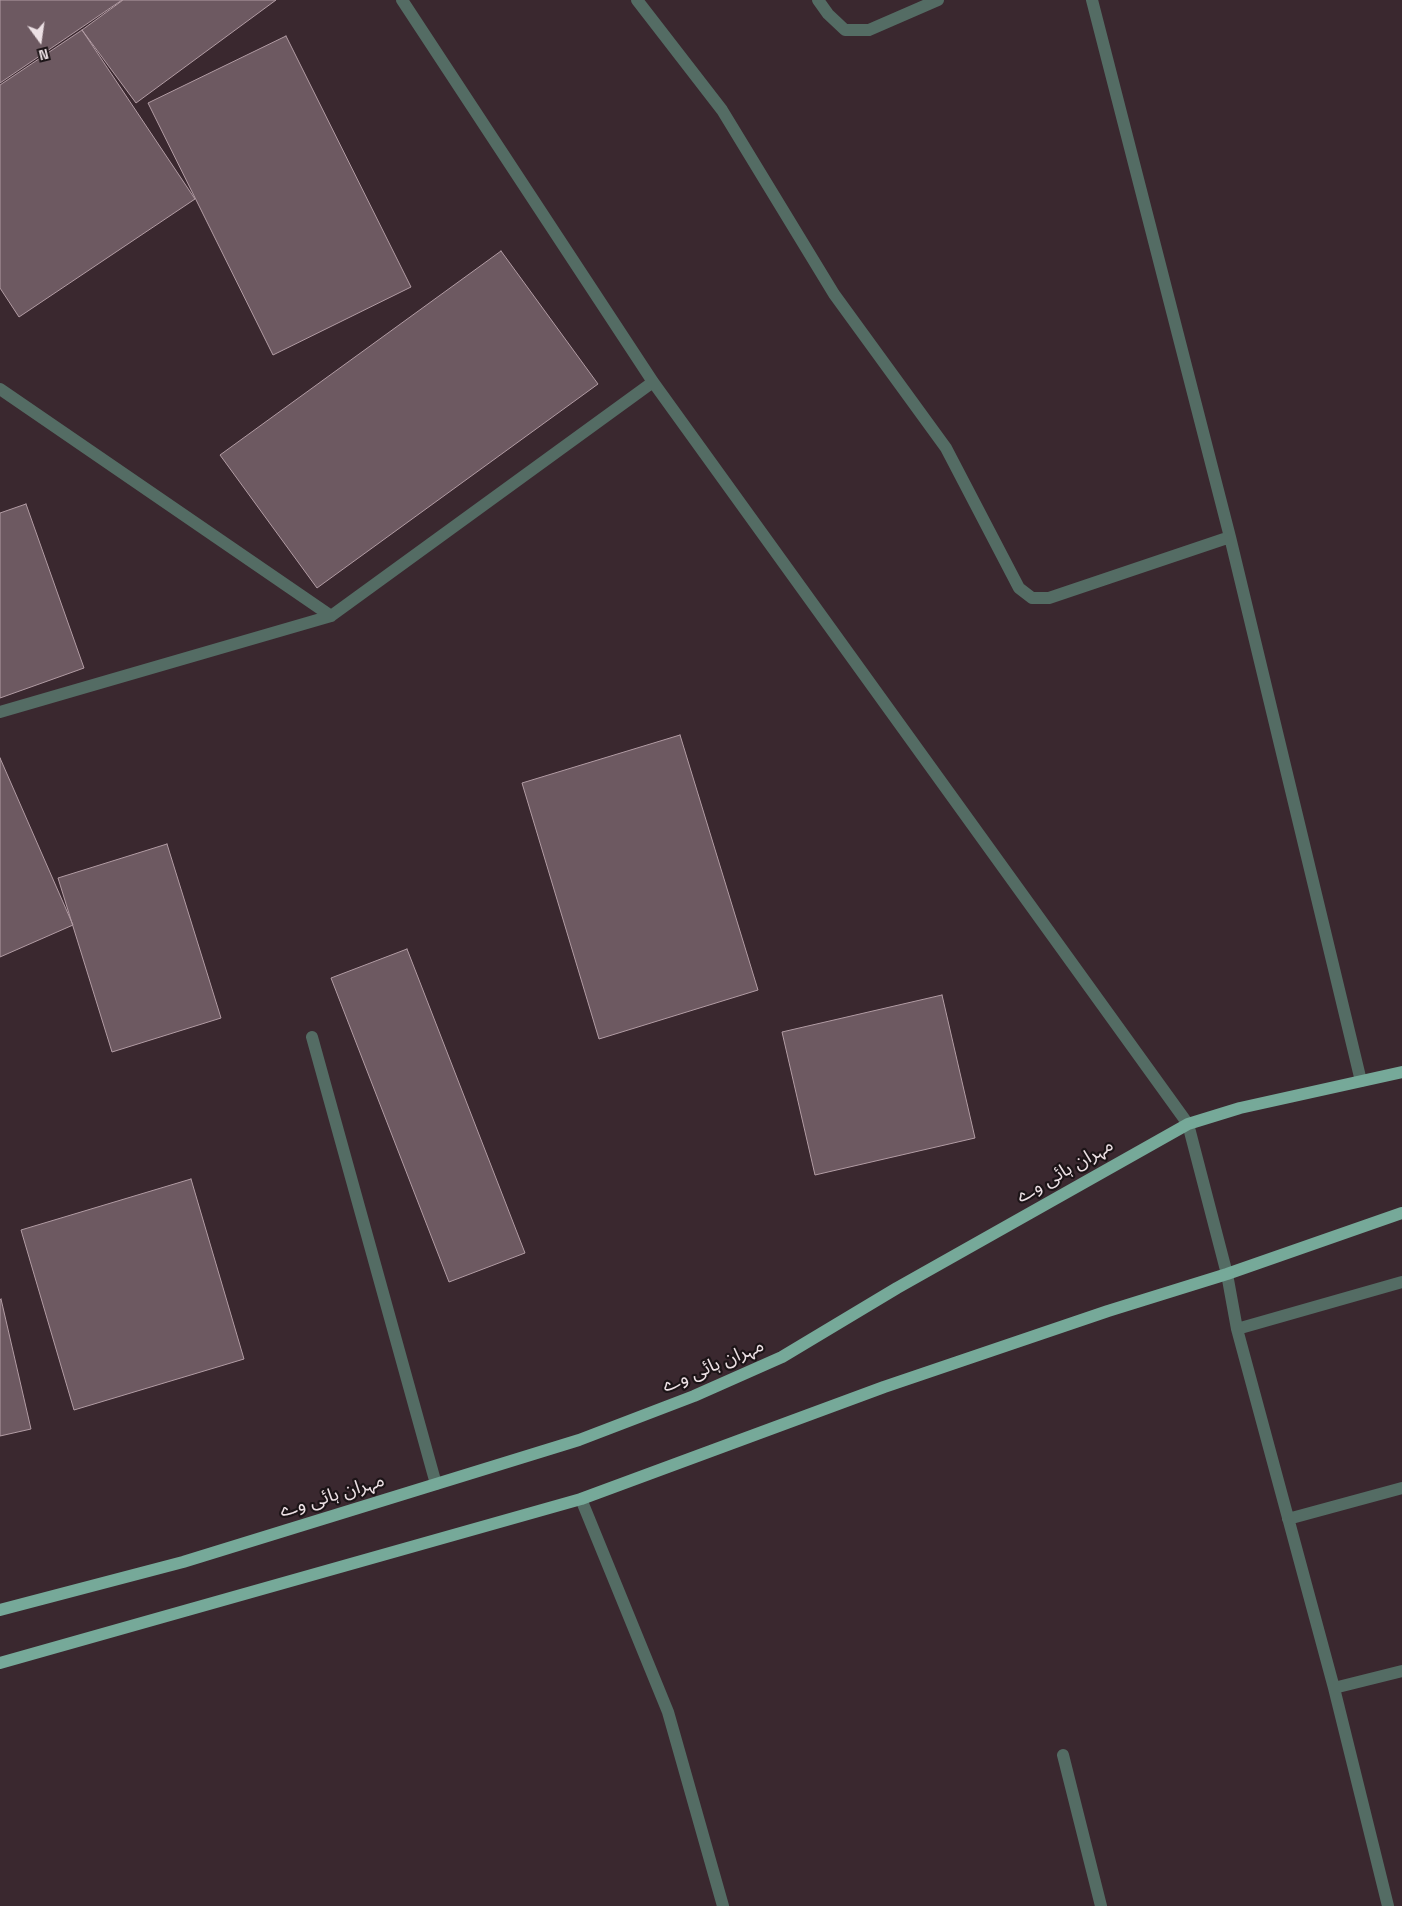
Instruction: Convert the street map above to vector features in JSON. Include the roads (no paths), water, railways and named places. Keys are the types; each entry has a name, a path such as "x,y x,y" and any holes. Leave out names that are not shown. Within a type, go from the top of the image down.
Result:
{"main road":[{"name":"مہران ہائی وے","path":"0,1610 182,1562 579,1440 694,1396 782,1357 897,1288 1188,1124 1240,1108 1402,1072"},
{"path":"0,1663 580,1499 884,1387 1108,1311 1227,1274 1402,1213"}],"street":[{"path":"402,0 653,382 1188,1124 1227,1274 1237,1329 1334,1688 1388,1906"},
{"path":"637,0 722,110 834,294 946,448 1019,588 1032,598 1049,598 1230,537"},
{"path":"818,0 828,14 845,30 869,30 938,0"},
{"path":"1092,0 1230,537 1361,1081"},
{"path":"0,712 331,616 653,382"},
{"path":"0,389 331,616"},
{"path":"312,1037 436,1484"},
{"path":"1237,1329 1402,1282"},
{"path":"1288,1519 1402,1488"},
{"path":"580,1499 668,1712 723,1906"},
{"path":"1334,1688 1402,1671"},
{"path":"1063,1755 1101,1906"}]}
